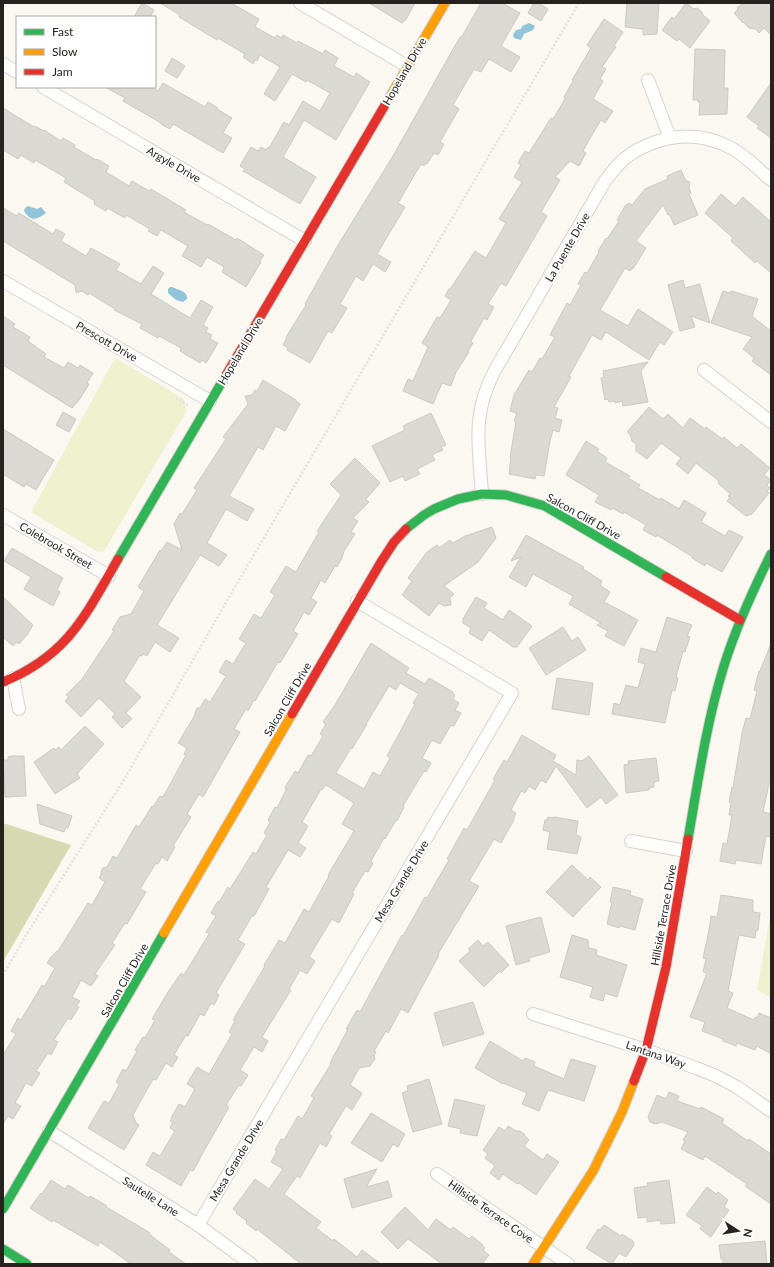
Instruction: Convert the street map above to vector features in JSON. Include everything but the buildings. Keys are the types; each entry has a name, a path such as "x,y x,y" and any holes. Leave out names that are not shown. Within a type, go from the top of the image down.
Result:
{"street":[{"path":"300,3 407,66"},
{"name":"Hopeland Drive","path":"19,709 8,680 35,667 64,643 83,618 445,3"},
{"path":"3,64 16,71"},
{"path":"648,80 670,138"},
{"name":"Argyle Drive","path":"45,88 305,241"},
{"name":"La Puente Drive","path":"482,494 478,444 478,417 483,397 492,375 612,172 624,159 636,150 670,138 692,136 721,143 740,154 771,180"},
{"name":"Prescott Drive","path":"3,281 210,401"},
{"path":"704,370 771,422"},
{"name":"Salcon Cliff Drive","path":"3,1209 357,602 396,540 414,523 431,510 447,503 482,494 512,497 533,502 545,506 740,620"},
{"name":"Colebrook Street","path":"3,515 109,576"},
{"name":"Hillside Terrace Drive","path":"533,1264 593,1171 622,1112 646,1050 666,967 707,730 723,669 740,620 760,574 771,554"},
{"name":"Mesa Grande Drive","path":"198,1225 512,693 357,602"},
{"path":"631,841 686,852"},
{"name":"Lantana Way","path":"533,1014 646,1050 716,1076 771,1111"},
{"name":"Sautelle Lane","path":"49,1131 198,1225 251,1264"},
{"name":"Hillside Terrace Cove","path":"437,1174 568,1264"},
{"path":"3,1249 27,1264"}],"path":[{"path":"3,975 28,932 122,783 235,587 579,3"}],"green space":[{"path":"115,358 184,399 186,412 104,551 98,552 31,512"},
{"path":"3,823 71,845 3,962"},
{"path":"771,911 771,998 757,990"}],"water":[{"path":"529,23 535,26 533,30 524,34 521,40 514,38 513,35 516,30 521,29 522,26"},
{"path":"28,206 37,209 41,207 46,213 34,219 31,218 24,211"},
{"path":"170,287 184,292 187,299 183,302 176,300 168,293 168,289"}],"traffic: fast":[{"path":"118,559 226,375"},
{"path":"406,529 434,509 458,499 482,494 506,495 545,506 666,577"},
{"path":"688,839 707,732 723,669 744,611 771,554"},
{"path":"3,1209 164,933"},
{"path":"3,1249 27,1264"}],"traffic: slow":[{"path":"385,105 445,3"},
{"path":"164,933 292,714"},
{"path":"533,1264 593,1171 622,1112 634,1081"}],"traffic: jam":[{"path":"226,375 385,105"},
{"path":"292,714 381,562 394,542 406,529"},
{"path":"3,682 44,659 59,646 84,616 118,559"},
{"path":"666,577 740,620"},
{"path":"634,1081 646,1050 666,967 688,839"}]}
